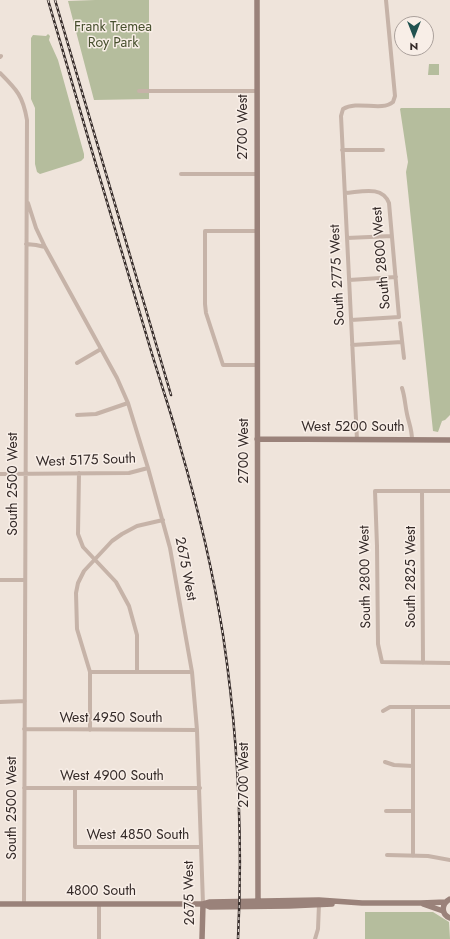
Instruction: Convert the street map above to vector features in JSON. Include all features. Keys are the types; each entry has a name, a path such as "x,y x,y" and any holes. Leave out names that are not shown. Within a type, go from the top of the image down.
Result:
{"street":[{"name":"2700 West","path":"257,0 256,231 258,902"},
{"name":"South 2775 West","path":"357,440 341,116 343,109 349,105 386,106 393,102 395,96 386,0"},
{"name":"South 2500 West","path":"0,73 18,93 25,109 27,120 24,904"},
{"path":"140,91 256,91"},
{"path":"342,150 383,150"},
{"path":"181,174 256,174"},
{"name":"South 2800 West","path":"345,193 377,191 383,193 387,197 389,203 399,317 351,320"},
{"name":"2675 West","path":"27,199 36,228 45,247 117,378 128,403 170,548 192,672 197,730 203,904 202,939"},
{"path":"256,231 205,231 205,304 206,313 222,365 257,365"},
{"path":"347,238 392,236"},
{"path":"26,244 45,247"},
{"path":"349,280 396,277"},
{"name":"South 2800 West","path":"400,323 404,358"},
{"path":"352,345 402,342"},
{"path":"77,363 101,349"},
{"path":"402,388 405,396 406,413 412,431 412,440"},
{"path":"77,415 96,414 128,403"},
{"name":"West 5200 South","path":"257,440 450,440"},
{"name":"West 5175 South","path":"0,474 130,473 148,468"},
{"path":"79,473 78,534 83,547 116,582 129,606 137,634 137,672"},
{"name":"South 2800 West","path":"422,491 375,491 378,644 382,662 424,663"},
{"path":"422,491 450,491"},
{"name":"South 2825 West","path":"422,491 424,663"},
{"path":"90,730 90,672 77,629 76,593 78,583 84,571 112,541 137,526 163,520"},
{"path":"0,580 25,580"},
{"path":"424,663 450,663"},
{"path":"90,672 192,672"},
{"path":"0,702 25,702"},
{"path":"383,711 390,707 450,707"},
{"path":"413,707 413,856"},
{"name":"West 4950 South","path":"24,730 197,730"},
{"path":"385,762 394,766 413,766"},
{"name":"West 4900 South","path":"24,788 200,788"},
{"name":"West 4850 South","path":"76,788 76,847 201,848"},
{"path":"386,811 413,811"},
{"path":"387,855 435,856 450,860"},
{"name":"4800 South","path":"0,904 203,904 210,902 319,900 344,903 421,903 448,900"},
{"path":"448,900 444,904 443,911 449,919"},
{"path":"258,902 286,906"},
{"name":"4800 South","path":"203,904 210,907 319,906 344,903"},
{"name":"4800 South","path":"421,903 443,911"},
{"path":"99,904 99,939"},
{"path":"315,939 318,929 319,906"}],"green space":[{"name":"Frank Tremea Roy Park","path":"149,0 149,99 94,100 68,1"},
{"path":"48,34 50,36 49,40 58,60 84,158 81,161 40,174 37,172 35,164 35,108 31,99 31,38 33,35 46,36"},
{"path":"429,64 439,64 439,75 428,75"},
{"path":"401,108 450,108 450,415 442,421 438,432 433,431 406,172 408,162"},
{"path":"365,912 433,912 449,922 450,939 365,939"}],"railway":[{"path":"48,0 187,469 215,587 228,673 236,748 240,863 238,939"},
{"path":"55,0 171,395"}]}
